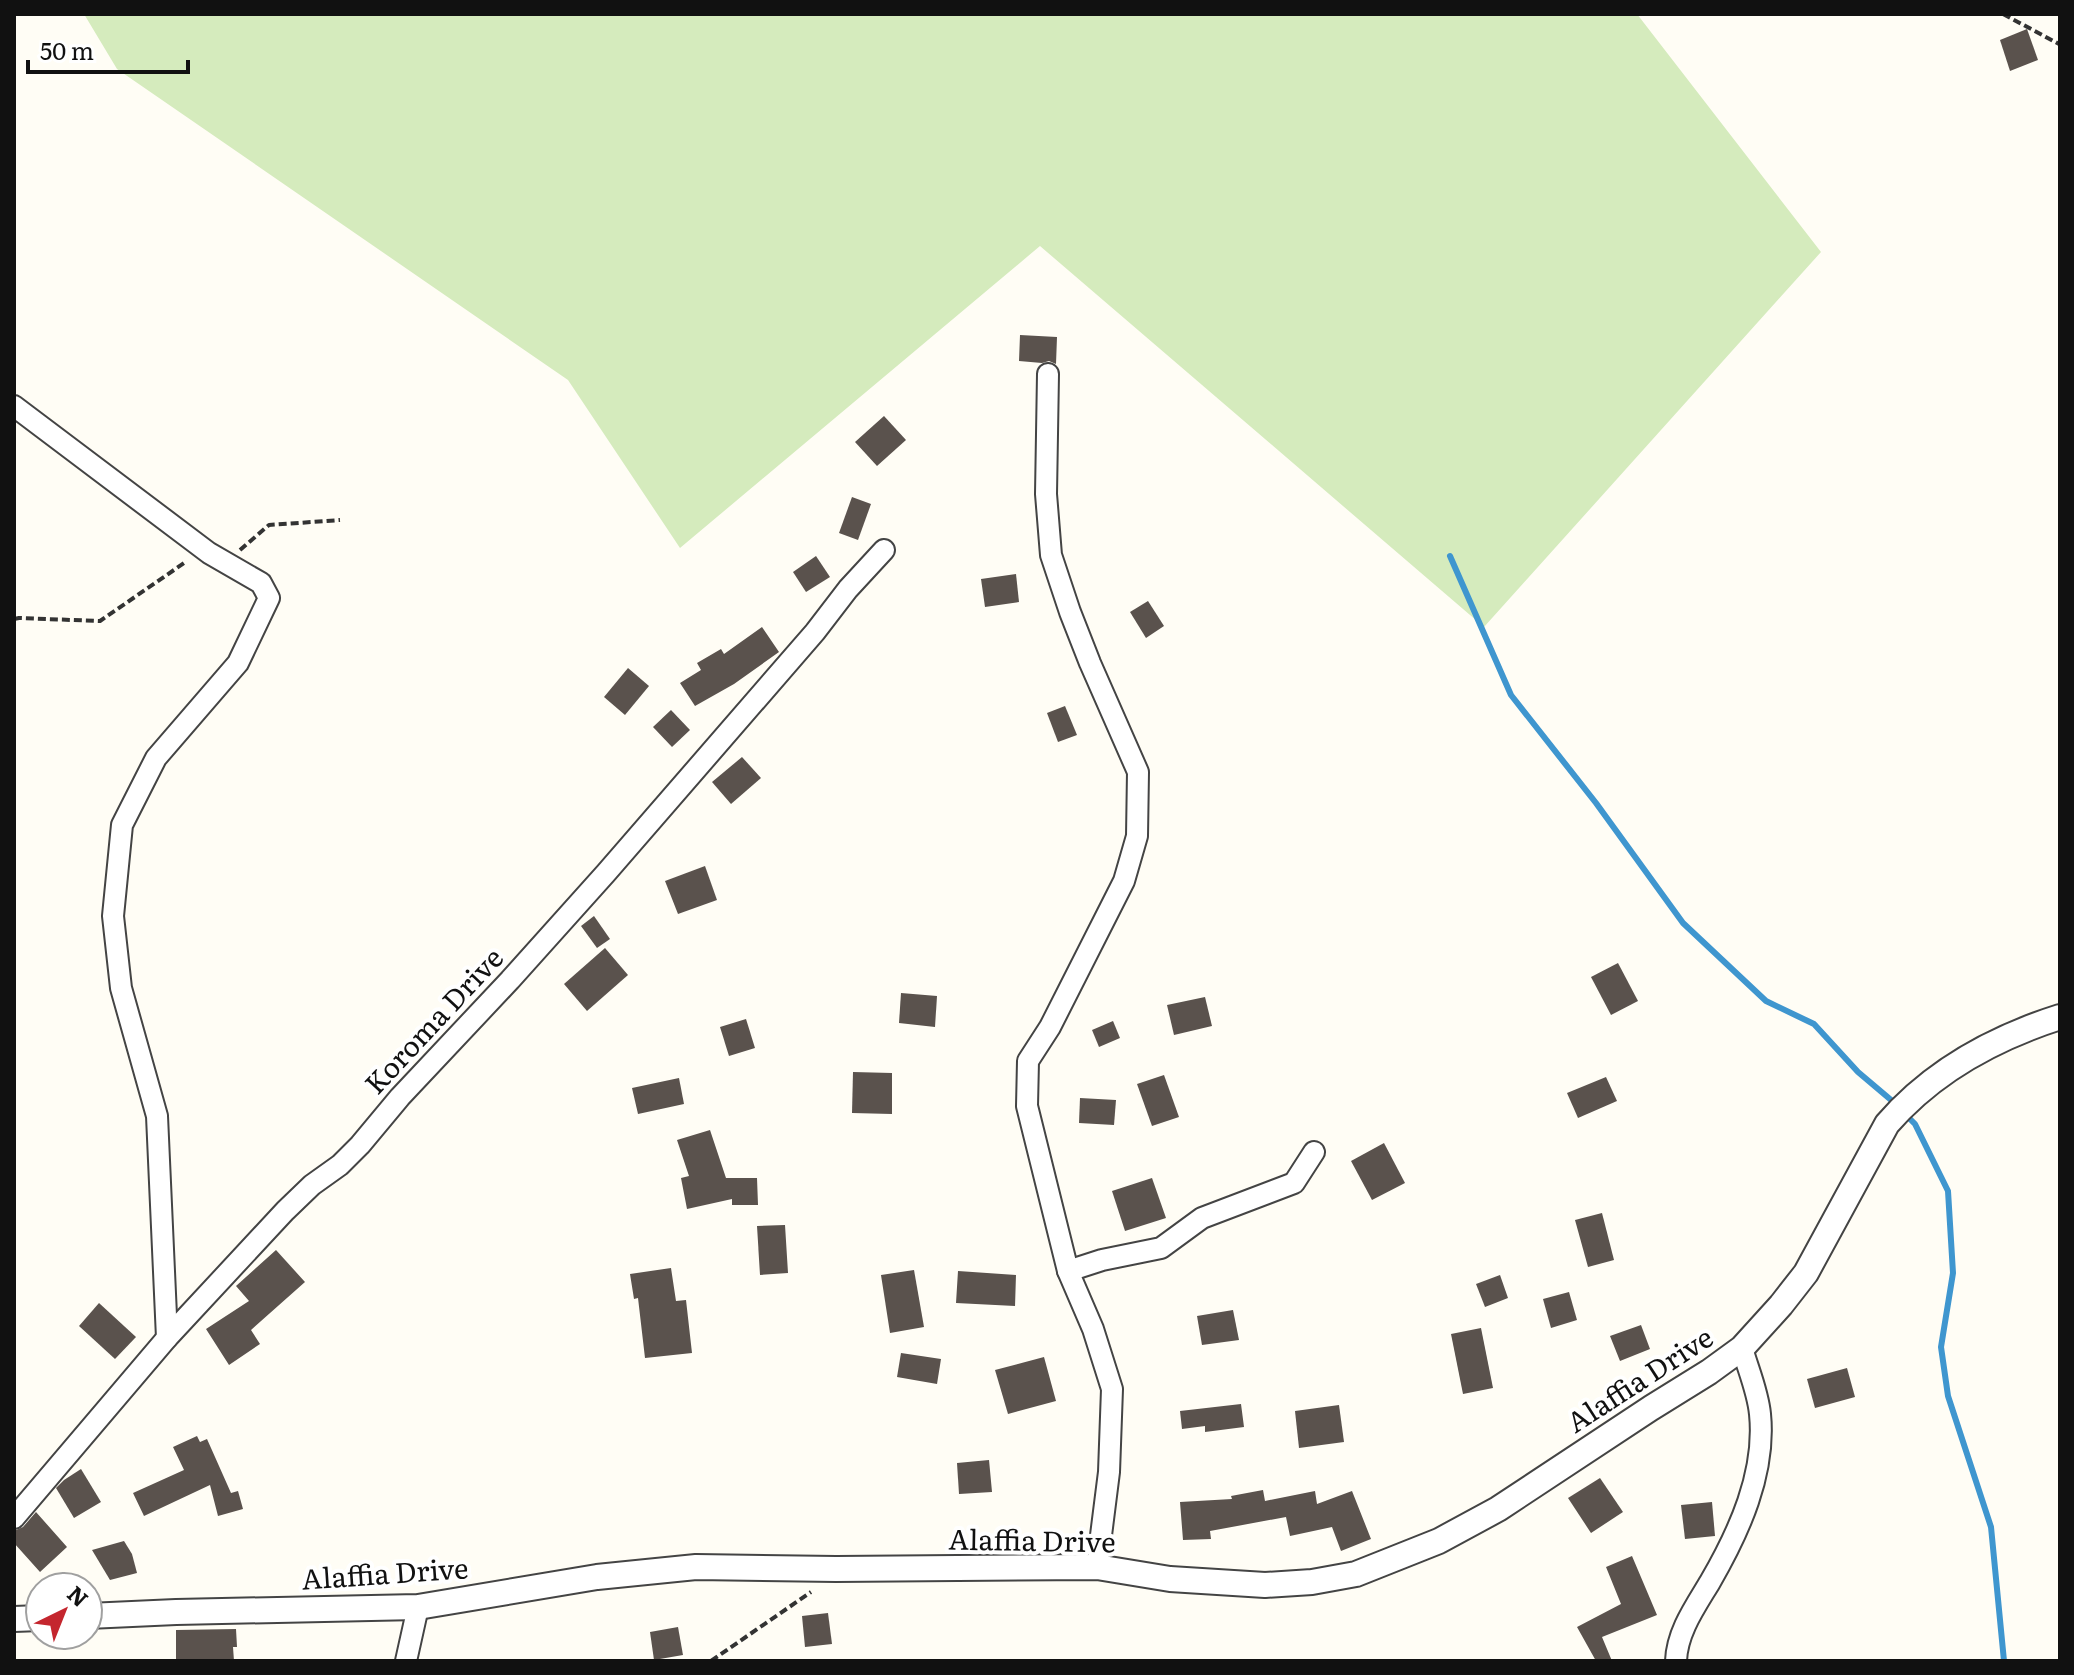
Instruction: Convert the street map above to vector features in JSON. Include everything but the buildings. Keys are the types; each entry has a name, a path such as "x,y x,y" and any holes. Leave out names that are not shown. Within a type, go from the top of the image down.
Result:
{"street":[{"path":"1048,374 1046,494 1051,555 1085,650 1138,772 1137,836 1124,881 1050,1027 1028,1061 1027,1106 1068,1271 1093,1329 1112,1389 1109,1472 1097,1567"},
{"path":"14,406 209,553 261,583 269,598 238,663 156,758 122,825 113,916 121,988 157,1116 167,1338"},
{"name":"Koroma Drive","path":"14,1518 167,1338 285,1211 360,1145 400,1097 500,991 650,823 884,550"},
{"name":"Alaffia Drive","path":"104,1615 418,1607 597,1577 696,1567 1097,1567 1170,1579 1265,1585 1312,1582 1356,1574 1439,1541 1498,1509 1742,1348 1806,1273 1887,1124 1920,1090 1961,1061 1998,1041 2060,1017"},
{"path":"1068,1271 1102,1260 1161,1248 1202,1218 1294,1183 1314,1152"},
{"path":"1676,1661 1687,1621 1731,1546 1751,1491 1762,1448 1760,1410 1742,1348"},
{"path":"406,1661 418,1607"}],"path":[{"path":"2003,14 2060,43"},
{"path":"14,619 100,621 197,554 237,553 269,525 340,520"},
{"path":"711,1661 833,1578 836,1569"}],"green space":[{"path":"84,14 1637,14 1821,252 1484,627 1040,246 680,548 568,380 117,69"}],"waterway":[{"path":"1450,556 1511,695 1596,803 1683,923 1766,1001 1814,1024 1858,1072 1897,1105"},
{"path":"1905,1114 1915,1124 1948,1191 1953,1273 1941,1347 1948,1396 1991,1527 2004,1661"}]}
